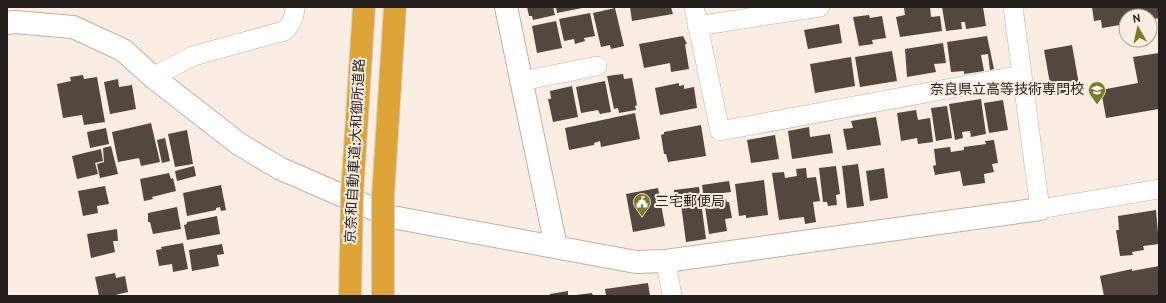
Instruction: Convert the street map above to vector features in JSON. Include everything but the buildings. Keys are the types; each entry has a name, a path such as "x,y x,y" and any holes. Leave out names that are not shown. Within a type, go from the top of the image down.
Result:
{"highway":[{"name":"京奈和自動車道;大和御所道路","path":"350,296 352,195 364,7"},
{"name":"京奈和自動車道;大和御所道路","path":"383,296 383,196 395,7"}],"street":[{"path":"153,77 192,56 284,31 293,20 295,7"},
{"path":"506,7 556,247"},
{"path":"694,7 720,131 1022,75"},
{"path":"697,26 820,7"},
{"path":"1013,7 1040,209"},
{"path":"7,23 14,22 73,27 123,50 153,77 239,144 281,169 392,218 636,262 666,262 1040,209 1159,189"},
{"path":"522,81 597,66"},
{"path":"666,262 672,296"}],"place":[{"name":"奈良県立高等技術専門校","path":"1097,105"},
{"name":"三宅郵便局","path":"642,217"}]}
